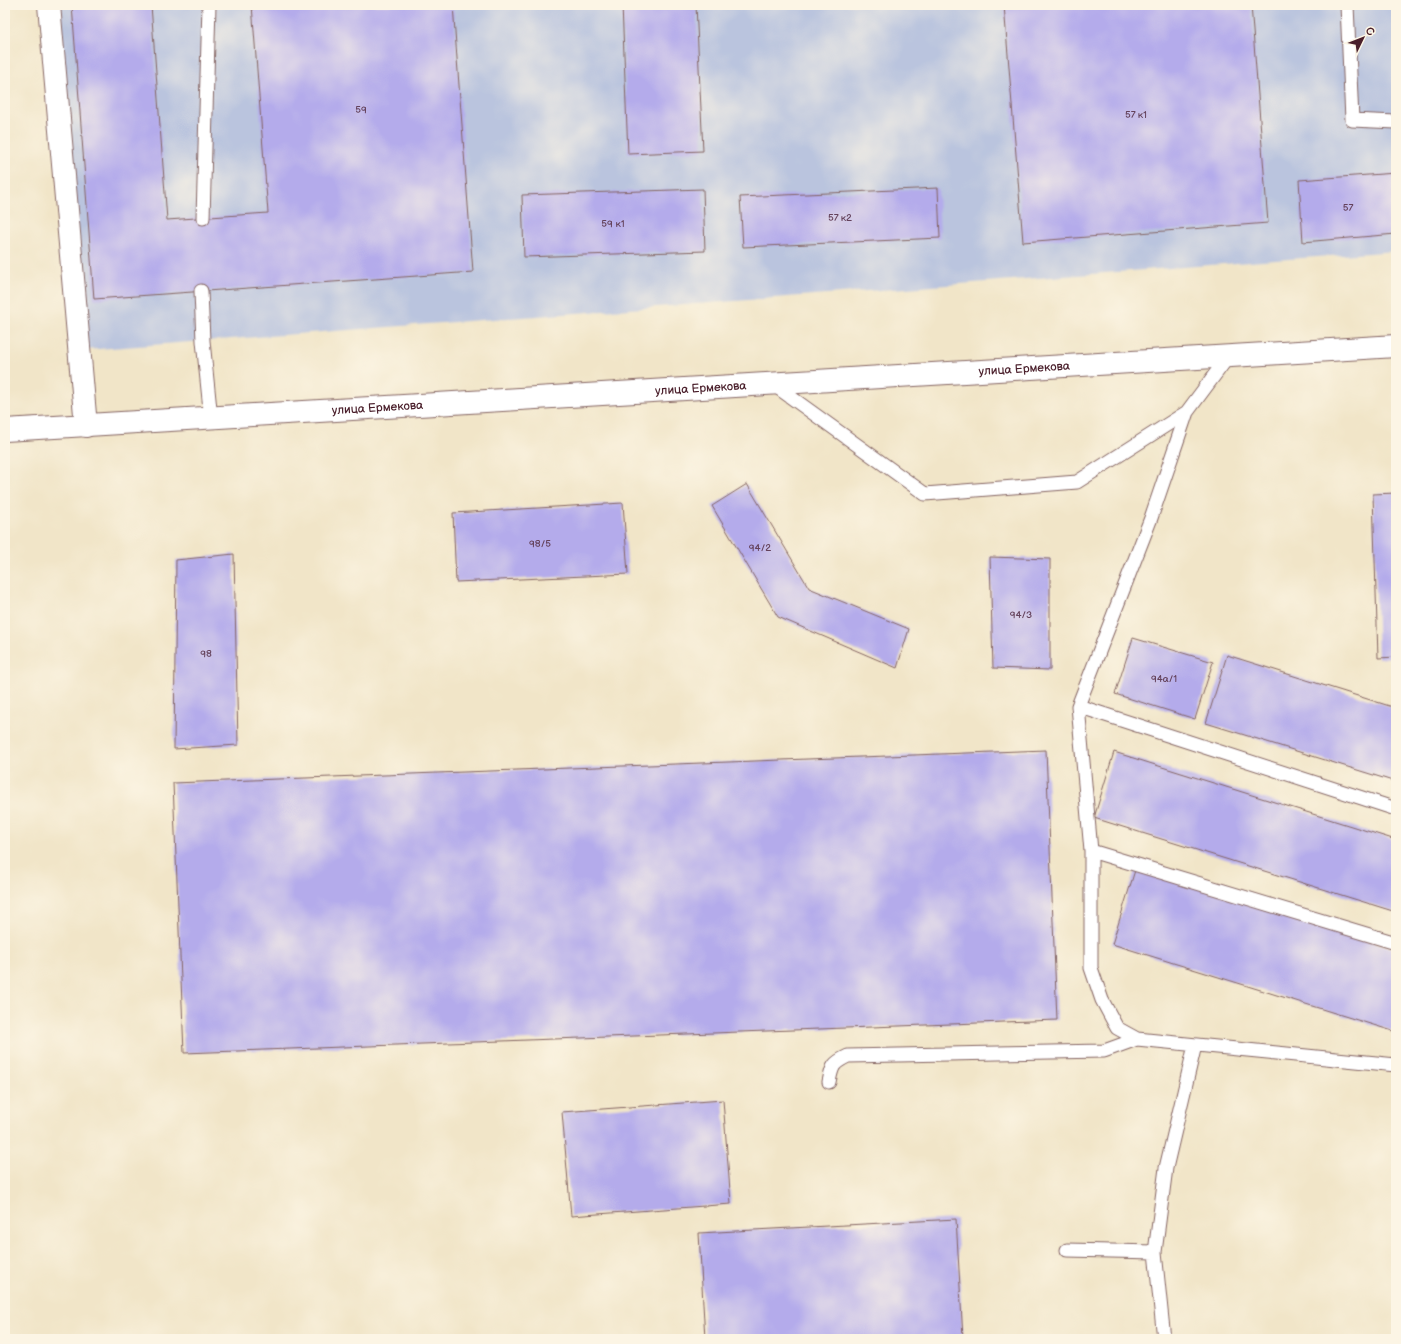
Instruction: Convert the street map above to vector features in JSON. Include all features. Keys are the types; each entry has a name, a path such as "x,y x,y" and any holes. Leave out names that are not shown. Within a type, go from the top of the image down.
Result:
{"main road":[{"path":"49,5 86,426"},
{"name":"улица Ермекова","path":"5,430 211,419 1396,346"}],"lane":[{"path":"203,218 209,5"},
{"path":"1347,5 1352,120 1396,122"},
{"path":"201,291 203,341 211,419"},
{"path":"1228,357 1187,412 1151,518 1078,706 1091,851 1091,968 1102,1000 1118,1028 1137,1039 1396,1065"},
{"path":"774,385 924,494 1077,482 1187,412"},
{"path":"1078,706 1396,809"},
{"path":"1091,851 1396,943"},
{"path":"829,1082 831,1068 838,1061 848,1056 1104,1051 1137,1039"},
{"path":"1164,1339 1155,1252 1166,1168 1195,1045"},
{"path":"1067,1250 1155,1252"}],"shaded area":[{"path":"58,5 1396,5 1396,251 85,350"}],"building":[{"path":"72,5 151,5 167,220 268,213 252,5 453,5 473,272 94,299"},
{"path":"622,5 696,5 703,151 628,154"},
{"path":"1004,5 1251,5 1268,223 1023,242"},
{"path":"1396,173 1396,234 1303,242 1299,180"},
{"path":"938,188 940,238 743,247 740,197"},
{"path":"703,189 705,251 524,257 522,195"},
{"path":"747,484 809,588 909,629 897,668 778,617 712,506"},
{"path":"1396,493 1396,657 1378,658 1373,494"},
{"path":"623,503 628,574 456,582 453,513"},
{"path":"234,554 238,745 174,749 176,560"},
{"path":"990,557 1050,559 1050,670 993,668"},
{"path":"1133,638 1213,662 1195,719 1115,694"},
{"path":"1227,655 1396,708 1396,782 1206,723"},
{"path":"1046,750 1057,1020 184,1053 173,783"},
{"path":"1114,752 1396,840 1396,912 1094,818"},
{"path":"1136,867 1396,949 1396,1032 1112,944"},
{"path":"723,1100 731,1204 571,1216 562,1112"},
{"path":"956,1219 963,1338 705,1339 699,1233"}]}
